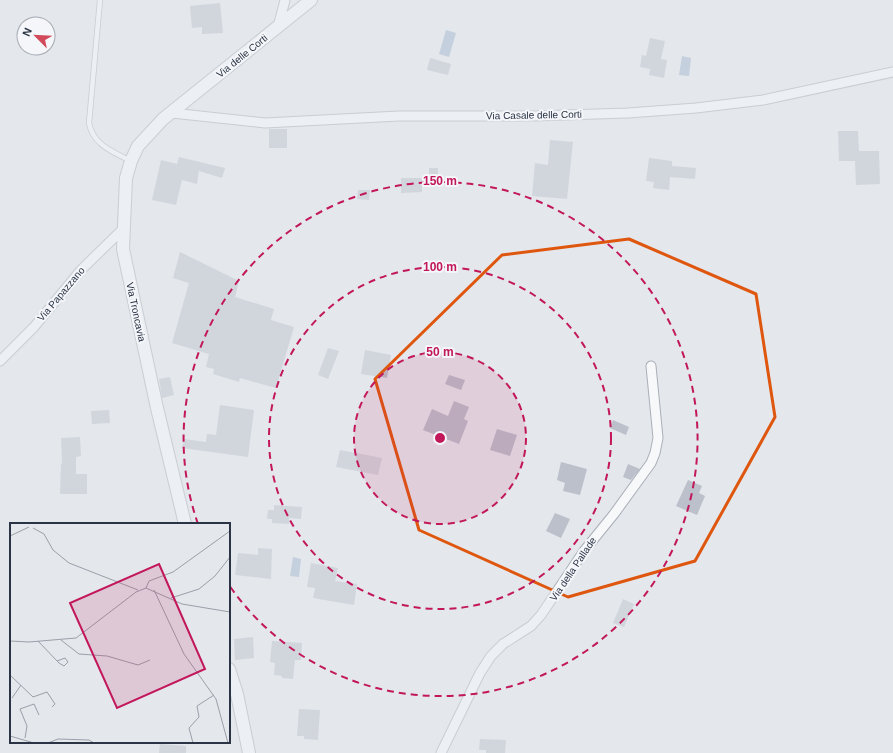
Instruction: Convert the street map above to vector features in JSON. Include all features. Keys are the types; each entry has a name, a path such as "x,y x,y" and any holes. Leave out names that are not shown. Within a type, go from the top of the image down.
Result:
{"street":[{"path":"278,27 285,0"},
{"name":"Via delle Corti","path":"172,113 311,0"},
{"name":"Via Casale delle Corti","path":"172,113 264,123 399,116 546,116 650,111 719,106 763,100 893,72"},
{"name":"Via Troncavia","path":"172,113 163,119 138,146 131,161 126,178 123,249 143,346 185,523"},
{"name":"Via Papazzano","path":"0,361 34,326 81,270 103,251 123,229"},
{"name":"Via della Pallade","path":"441,753 480,673 491,656 503,644 522,632 538,619 584,551 614,514 651,463 658,438 651,366"},
{"path":"230,673 242,715 249,753"}],"lane":[{"path":"100,0 89,123 92,134 100,144 131,161"}],"highlighted area":[{"path":"629,239 756,294 775,417 695,561 568,597 419,530 375,379 502,255"}],"water":[{"path":"446,30 456,33 449,57 439,54"},
{"path":"682,56 691,58 689,76 679,75"},
{"path":"293,557 301,559 299,577 290,576"}],"building":[{"path":"220,3 223,33 202,34 202,27 192,28 190,6"},
{"path":"650,38 665,41 661,59 667,60 664,78 649,75 650,69 640,67 642,55 646,56"},
{"path":"430,58 451,64 448,75 427,70"},
{"path":"269,129 287,129 287,148 269,148"},
{"path":"838,131 858,131 859,151 879,151 880,184 856,185 855,161 839,161"},
{"path":"550,140 573,142 567,199 532,196 535,163 548,165"},
{"path":"179,157 225,168 222,178 199,171 197,184 182,180 176,205 152,200 161,160 177,164"},
{"path":"649,158 672,161 672,166 696,168 695,179 670,177 669,190 653,188 654,182 646,181"},
{"path":"429,168 438,168 438,178 429,178"},
{"path":"401,178 422,178 422,192 401,193"},
{"path":"358,190 370,190 369,200 357,199"},
{"path":"180,252 239,281 235,297 274,309 271,320 294,327 276,388 240,378 239,382 213,374 214,369 206,367 209,354 172,343 189,283 173,278"},
{"path":"328,348 339,351 328,379 318,375"},
{"path":"365,350 391,355 387,378 361,374"},
{"path":"449,375 465,380 461,390 445,384"},
{"path":"170,377 174,395 162,398 159,379"},
{"path":"454,401 469,407 464,419 468,421 459,444 423,430 432,409 448,416"},
{"path":"220,405 254,410 248,457 182,448 184,439 206,442 207,434 216,435"},
{"path":"109,410 110,423 92,424 91,411"},
{"path":"613,420 629,427 626,435 610,428"},
{"path":"497,429 517,435 510,456 490,450"},
{"path":"80,437 81,456 76,457 76,474 87,474 87,494 60,494 62,464 61,438"},
{"path":"340,450 382,458 378,475 336,467"},
{"path":"561,462 587,469 580,495 563,491 565,483 557,480"},
{"path":"628,464 640,469 631,480 623,477"},
{"path":"688,480 702,486 699,493 705,496 697,515 676,506"},
{"path":"274,505 302,507 301,519 289,518 289,524 272,523 272,519 267,519 268,510 274,510"},
{"path":"555,513 570,519 561,538 546,531"},
{"path":"258,548 272,549 271,579 235,575 238,553 258,555"},
{"path":"311,563 338,568 335,581 357,584 354,605 313,598 315,588 307,587"},
{"path":"623,599 634,604 624,627 613,623"},
{"path":"253,637 254,658 235,660 234,639"},
{"path":"272,641 302,643 301,660 295,660 293,679 282,678 282,676 274,675 275,663 270,662"},
{"path":"299,709 320,710 318,740 304,739 304,736 297,736"},
{"path":"480,739 506,740 505,753 486,753 486,750 479,750"},
{"path":"160,744 186,746 186,753 159,753"}]}
